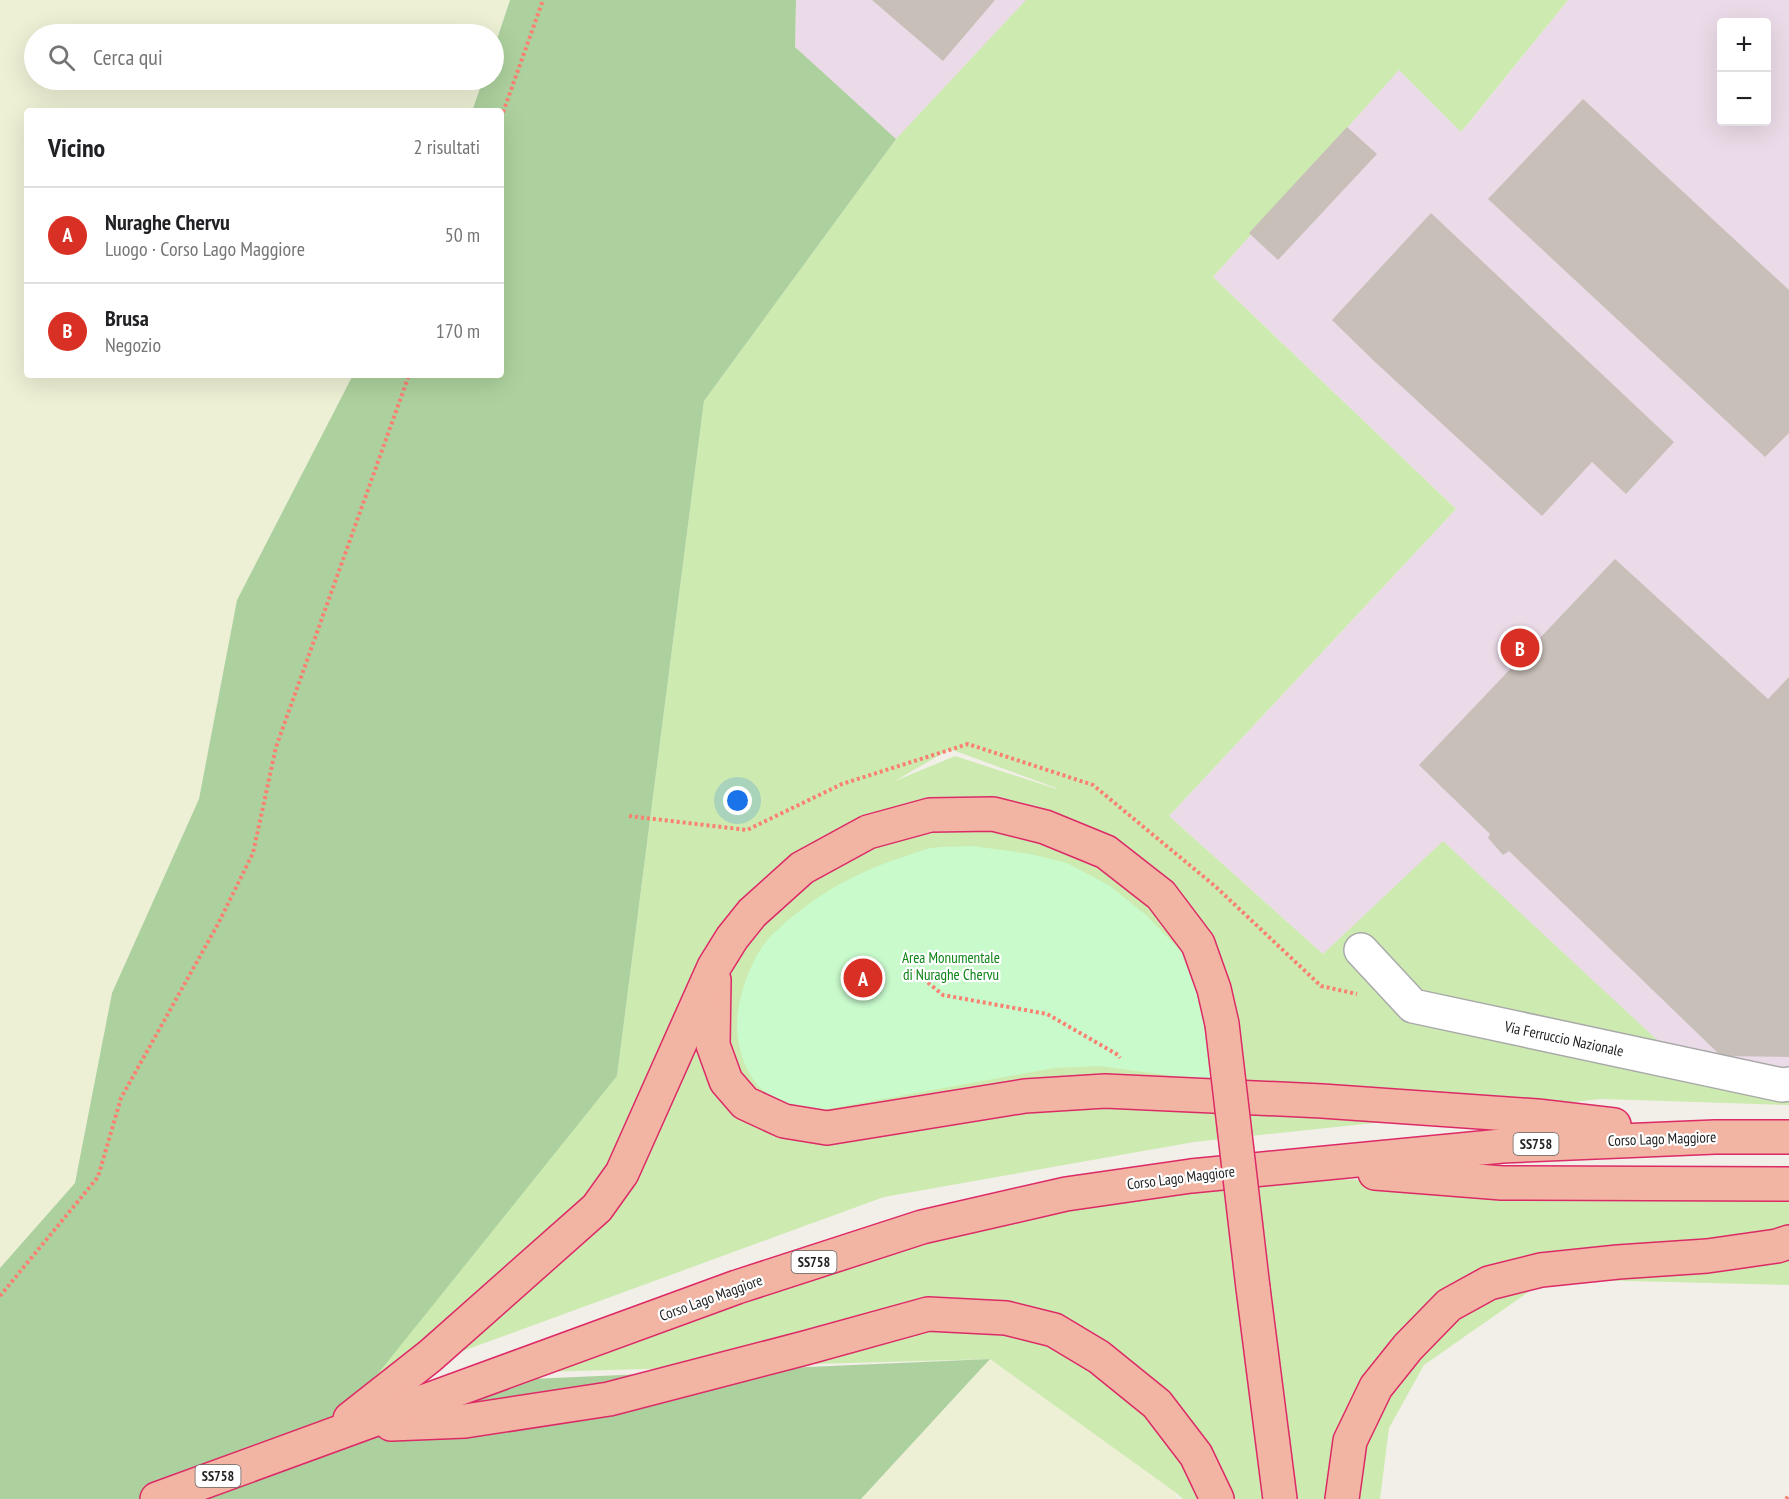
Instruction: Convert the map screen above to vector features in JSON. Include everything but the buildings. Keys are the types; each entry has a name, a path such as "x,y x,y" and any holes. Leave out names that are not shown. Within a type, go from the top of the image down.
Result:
{"highway":[{"path":"328,1437 430,1356 597,1208 622,1173 714,967 732,938 752,913 802,868 868,832 930,815 993,814 1045,827 1106,852 1161,895 1198,944 1214,989 1222,1024 1280,1499"},
{"path":"714,967 713,1045 726,1081 745,1103 784,1121 827,1128 1026,1096 1105,1091 1322,1101 1537,1116 1715,1137"},
{"name":"Corso Lago Maggiore","path":"157,1499 738,1287 922,1227 1066,1194 1191,1176 1502,1146 1715,1137 1789,1137"},
{"name":"Corso Lago Maggiore","path":"1284,1166 1502,1183 1789,1184"},
{"path":"1342,1499 1350,1441 1376,1387 1408,1347 1449,1305 1489,1283 1541,1270 1707,1256 1777,1246 1789,1242"},
{"path":"362,1425 465,1421 609,1399 928,1314 1006,1318 1054,1330 1099,1357 1157,1404 1196,1455 1217,1499"}],"street":[{"name":"Via Ferruccio Nazionale","path":"1361,950 1413,1006 1782,1085 1789,1084"}],"path":[{"path":"504,110 543,0"},
{"path":"0,1296 98,1177 121,1098 218,924 253,853 276,747 408,378"},
{"path":"914,971 943,995 1047,1014 1118,1055 1146,1092"},
{"path":"1786,1499 1789,1495"}],"shaded area":[{"path":"796,0 1028,0 884,156 795,47"},
{"path":"1568,0 1789,0 1789,1099 1323,954 1169,816 1456,509 1213,277 1399,69 1462,131"}],"green space":[{"path":"0,0 510,0 502,24 24,24 24,90 479,90 473,108 24,108 24,378 351,378 237,600 199,799 112,993 75,1183 0,1268"},
{"path":"510,0 796,0 795,47 896,139 704,401 617,1076 368,1386 990,1359 861,1499 0,1499 0,1268 75,1183 112,993 199,799 237,600 351,378 504,378 504,108 473,108 479,90 504,90 504,24 502,24"},
{"path":"1026,0 1568,0 1461,132 1399,70 1213,277 1456,509 1169,816 1323,954 1443,841 1683,1064 1651,1075 1789,1102 1789,1105 1601,1099 1194,1142 884,1197 367,1386 617,1076 704,401 896,139","holes":["950,749 1056,788 955,756 895,781"]},
{"name":"Area Monumentale di Nuraghe Chervu","path":"972,846 1030,854 1067,863 1110,886 1147,916 1192,966 1202,1003 1211,1081 1099,1066 1054,1068 822,1110 779,1100 759,1087 742,1055 737,1017 742,992 752,966 772,935 801,910 831,889 882,864 927,849"},
{"path":"1191,1176 1502,1183 1789,1183 1789,1285 1547,1279 1424,1365 1389,1428 1380,1499 1183,1499 990,1359 504,1373 922,1227"},
{"path":"990,1359 1175,1492 1178,1499 861,1499"}],"place":[{"name":"Brusa","path":"1520,648"},
{"name":"Nuraghe Chervu","path":"863,978"}]}
